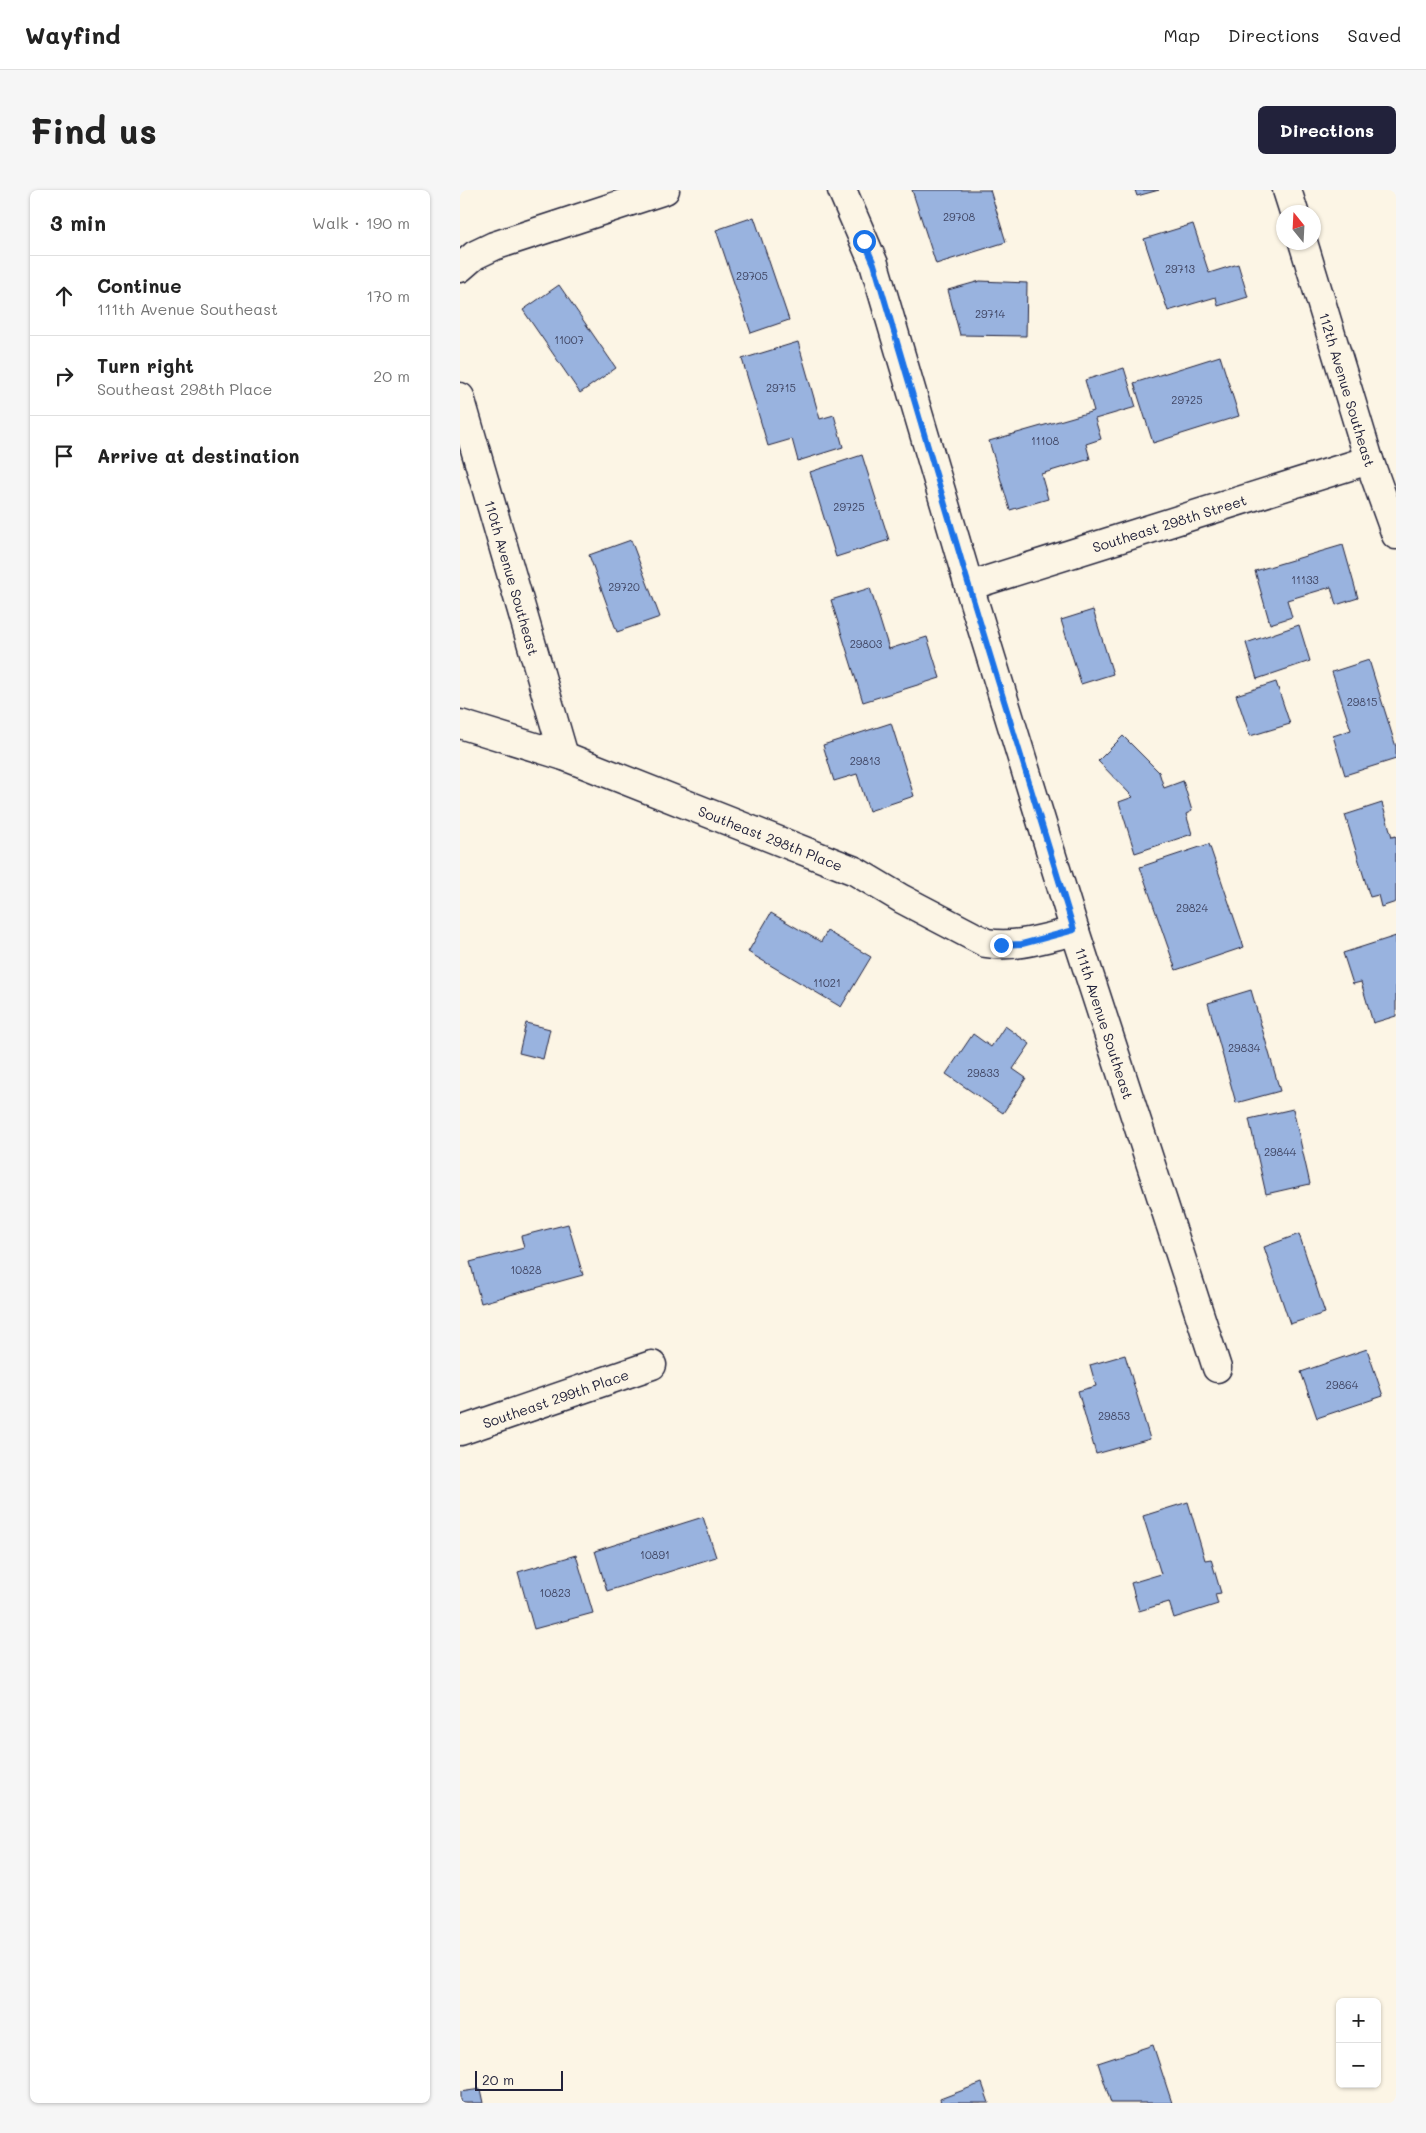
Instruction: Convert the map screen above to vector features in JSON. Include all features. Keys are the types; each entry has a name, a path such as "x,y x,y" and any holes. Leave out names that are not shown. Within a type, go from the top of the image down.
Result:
{"street":[{"path":"460,268 475,255 494,246 665,190"},
{"name":"111th Avenue Southeast","path":"842,190 874,264 969,586 1074,930 1217,1368"},
{"path":"1287,190 1292,205"},
{"name":"112th Avenue Southeast","path":"1305,250 1369,460 1396,535"},
{"name":"110th Avenue Southeast","path":"460,397 564,756"},
{"name":"Southeast 298th Street","path":"969,586 1369,460"},
{"name":"Southeast 298th Place","path":"460,724 564,756 855,871 902,899 986,943 1001,945 1022,944 1074,930"},
{"name":"Southeast 299th Place","path":"460,1431 652,1365"}],"building":[{"path":"912,190 990,190 1006,242 936,264"},
{"path":"1135,190 1159,190 1137,196"},
{"path":"754,217 789,320 751,333 716,230"},
{"path":"1193,224 1209,273 1238,264 1248,297 1218,306 1216,297 1168,311 1144,239"},
{"path":"980,281 1027,283 1026,336 960,335 948,290"},
{"path":"559,285 616,368 580,393 523,310"},
{"path":"798,342 820,419 834,415 843,447 798,461 792,439 768,446 742,359"},
{"path":"1220,356 1239,416 1153,443 1134,383"},
{"path":"1124,368 1136,407 1095,419 1101,439 1086,444 1090,459 1041,474 1048,499 1010,510 989,441 1094,411 1085,380"},
{"path":"862,455 889,540 836,557 810,472"},
{"path":"631,540 660,617 617,632 589,555"},
{"path":"1343,545 1358,598 1336,605 1331,587 1287,600 1292,617 1270,624 1255,571"},
{"path":"870,588 889,649 927,637 940,678 863,702 831,600"},
{"path":"1093,610 1113,674 1081,684 1061,620"},
{"path":"1299,625 1310,661 1257,679 1246,643"},
{"path":"1369,660 1396,747 1396,759 1345,775 1333,736 1351,730 1332,672"},
{"path":"1276,682 1290,724 1250,736 1236,695"},
{"path":"891,723 914,796 869,811 857,774 834,781 823,745"},
{"path":"1123,736 1159,772 1164,788 1183,781 1192,811 1186,814 1192,834 1135,853 1119,802 1133,797 1098,761"},
{"path":"1382,803 1392,837 1396,836 1396,902 1381,907 1378,895 1370,897 1345,815"},
{"path":"1209,844 1244,947 1176,970 1140,867"},
{"path":"771,913 821,942 827,931 871,957 841,1007 748,952"},
{"path":"1396,936 1396,1016 1373,1023 1361,982 1353,984 1343,953"},
{"path":"1251,990 1280,1091 1236,1103 1208,1003"},
{"path":"526,1023 550,1029 543,1059 519,1053"},
{"path":"1005,1026 1030,1044 1013,1069 1026,1078 1003,1113 946,1074 973,1034 991,1047"},
{"path":"1293,1109 1310,1184 1266,1194 1249,1119"},
{"path":"568,1224 583,1275 481,1303 470,1262 524,1248 521,1236"},
{"path":"1299,1234 1325,1313 1290,1324 1264,1247"},
{"path":"1367,1349 1383,1396 1317,1418 1301,1372"},
{"path":"1125,1355 1150,1439 1096,1454 1078,1391 1096,1386 1090,1365"},
{"path":"1188,1502 1205,1560 1211,1559 1221,1593 1215,1594 1218,1604 1174,1618 1169,1602 1139,1611 1131,1583 1161,1574 1143,1516"},
{"path":"703,1517 716,1557 607,1591 595,1551"},
{"path":"576,1555 593,1613 534,1629 518,1572"},
{"path":"1153,2045 1172,2103 1111,2103 1098,2063"},
{"path":"982,2083 989,2103 941,2103 940,2099"},
{"path":"481,2089 484,2103 460,2103 460,2092"}],"route":[{"path":"864,241 874,264 969,586 1074,930 1022,944 1001,945"}]}
